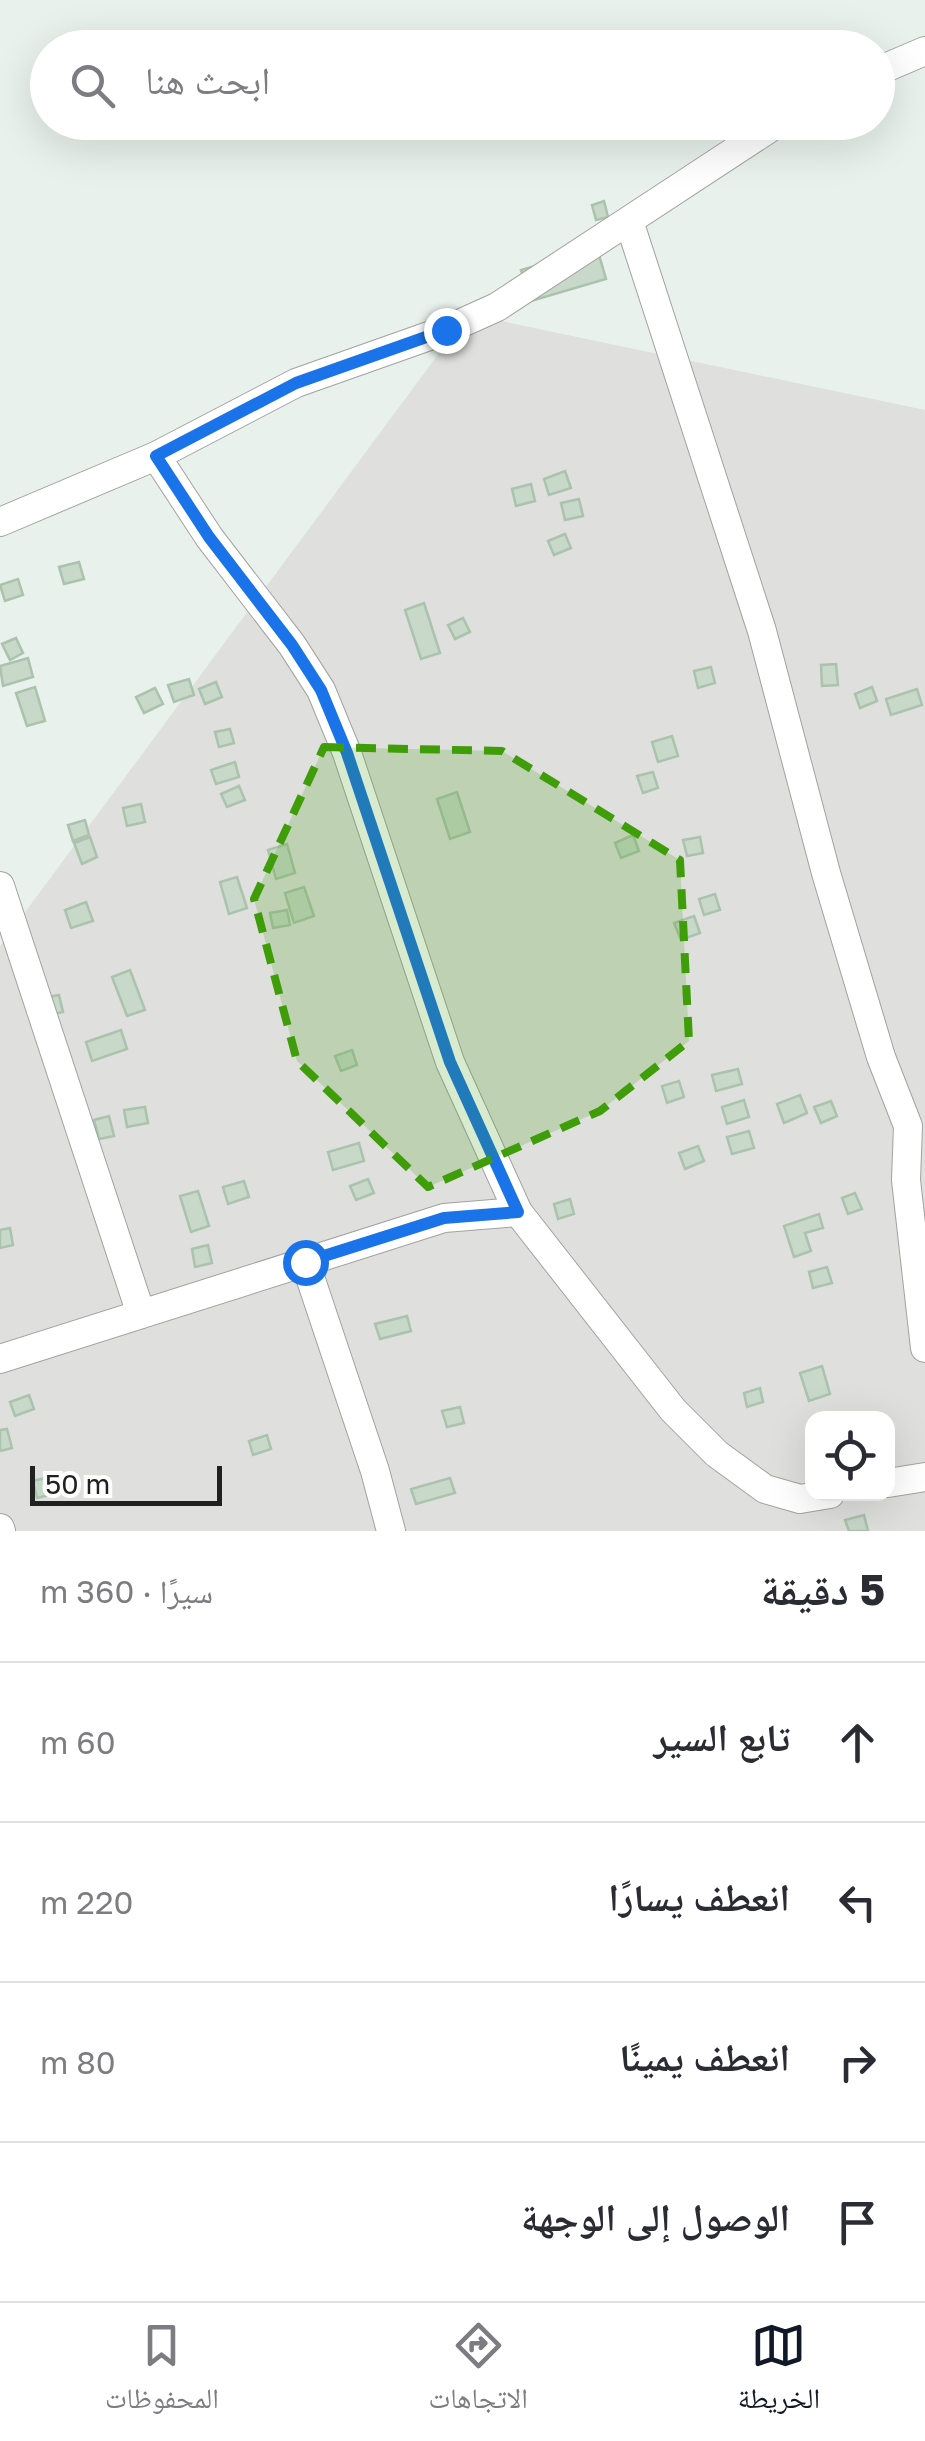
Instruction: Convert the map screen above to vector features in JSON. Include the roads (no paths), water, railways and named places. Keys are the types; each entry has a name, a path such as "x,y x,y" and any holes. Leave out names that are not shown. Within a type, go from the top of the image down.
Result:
{"street":[{"path":"895,64 925,51"},
{"path":"0,522 156,456 296,383 446,330 497,307 753,140"},
{"path":"629,221 762,631 826,873 882,1056 908,1126 906,1180 925,1348"},
{"path":"156,456 209,537 292,645 321,690 347,753 450,1062 518,1212 673,1410 717,1454 765,1489 805,1498"},
{"path":"0,886 141,1314"},
{"path":"0,1359 444,1218 518,1212"},
{"path":"305,1262 375,1471 391,1531"},
{"path":"895,1482 925,1476"}]}
